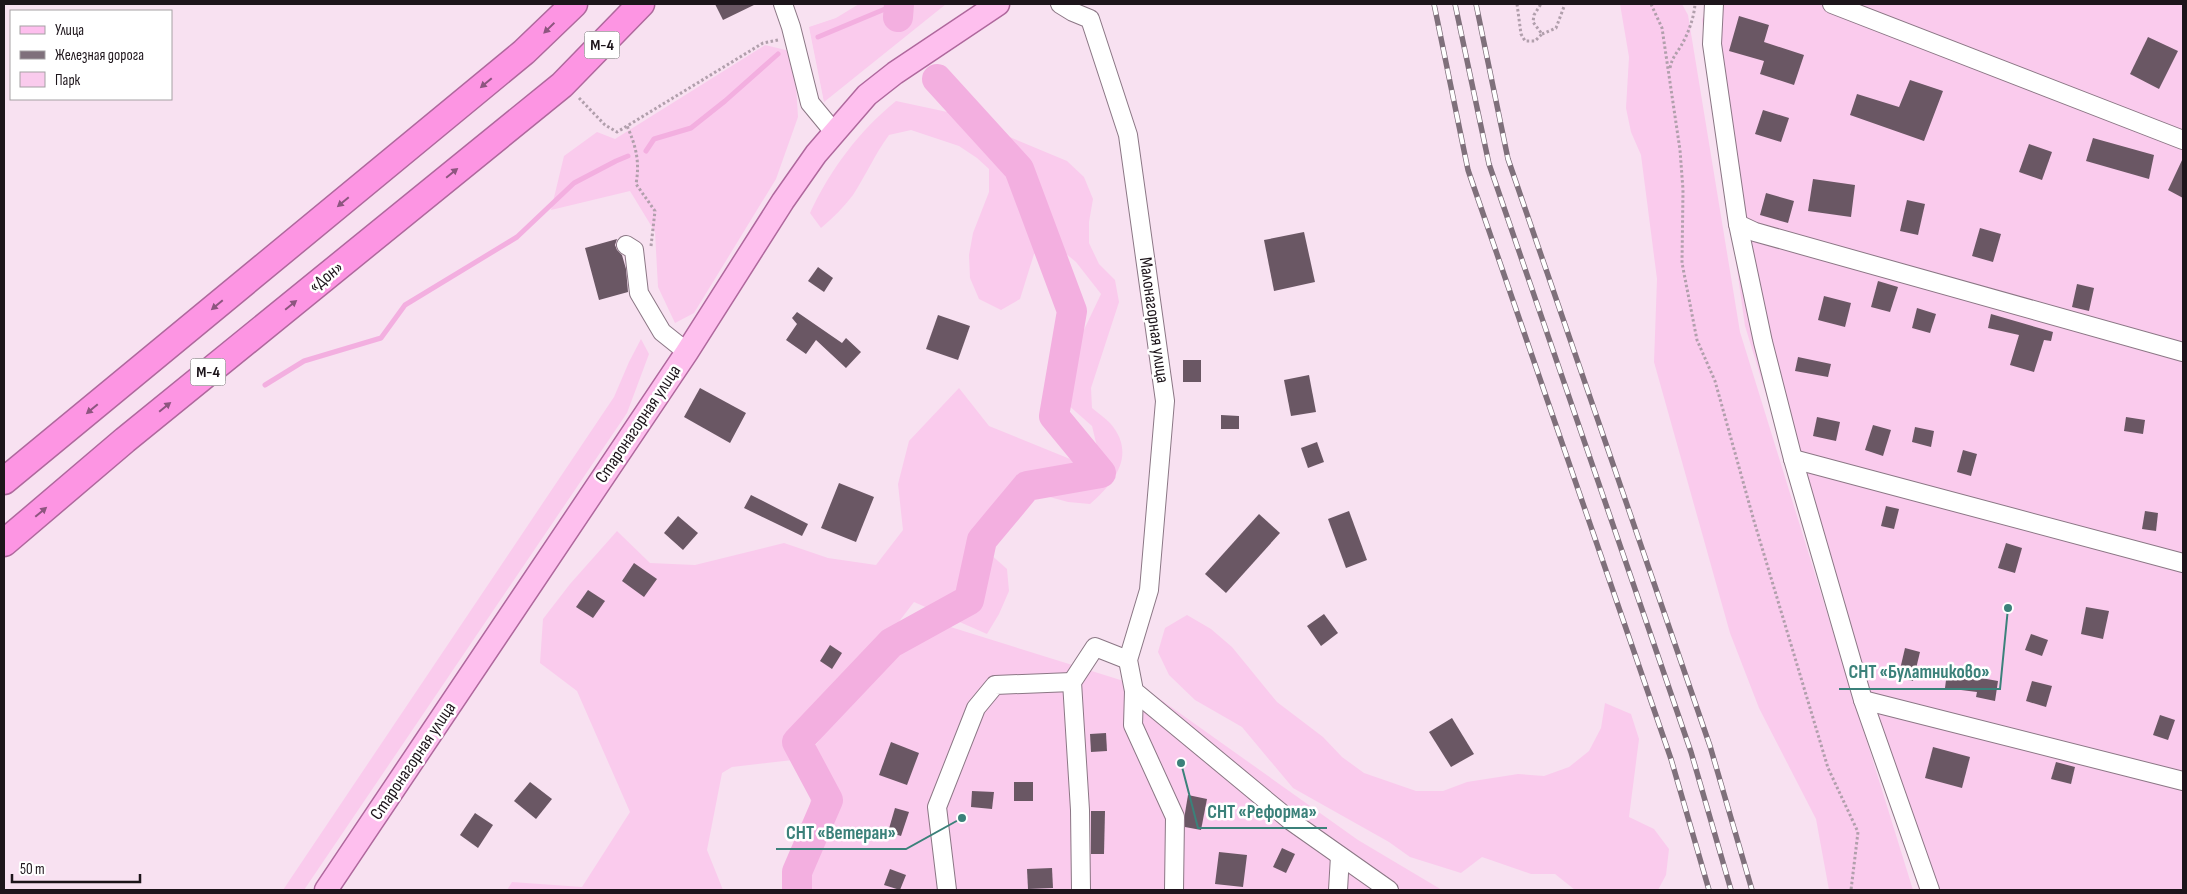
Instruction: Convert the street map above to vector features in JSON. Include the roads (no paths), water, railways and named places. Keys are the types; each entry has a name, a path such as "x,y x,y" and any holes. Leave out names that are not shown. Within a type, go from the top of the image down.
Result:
{"highway":[{"name":"М-4","path":"4,481 524,52 574,4"},
{"name":"«Дон»","path":"4,543 125,440 570,91 642,4"}],"main road":[{"name":"Старонагорная улица","path":"326,890 686,352 783,201 834,132 867,95 895,73 998,4"}],"street":[{"path":"783,4 794,36 810,103 834,132"},
{"name":"Малонагорная улица","path":"1060,4 1090,19 1128,136 1165,401 1149,590 1128,660"},
{"path":"1714,4 1712,44 1738,224 1763,342 1793,459 1863,700 1930,890"},
{"path":"1832,4 2183,140"},
{"path":"1738,224 1755,232 2183,352"},
{"path":"626,245 634,250 638,293 662,332 686,352"},
{"path":"1793,459 2183,562"},
{"path":"1081,890 1080,810 1072,682 1095,647 1128,660 1134,691 1133,725 1175,817 1174,890"},
{"path":"947,890 937,807 976,708 995,685 1072,682"},
{"path":"1134,691 1291,821 1389,890"},
{"path":"1863,700 2183,780"},
{"path":"1338,890 1340,856"}],"waterway":[{"path":"818,37 897,4"},
{"path":"898,17 899,4"},
{"path":"646,151 654,139 691,128 778,54"},
{"path":"797,890 797,872 828,800 797,742 891,643 969,600 982,540 1027,486 1101,473 1054,416 1072,311 1019,169 937,79"},
{"path":"265,385 304,361 381,338 405,305 517,237 574,183 628,156"}],"railway":[{"path":"1434,4 1468,170 1671,759 1709,890"},
{"path":"1455,4 1489,164 1691,752 1731,890"},
{"path":"1476,4 1508,159 1710,746 1752,890"}],"place":[{"name":"СНТ «Булатниково»","path":"2008,608"},
{"name":"СНТ «Реформа»","path":"1181,763"},
{"name":"СНТ «Ветеран»","path":"962,818"}]}
